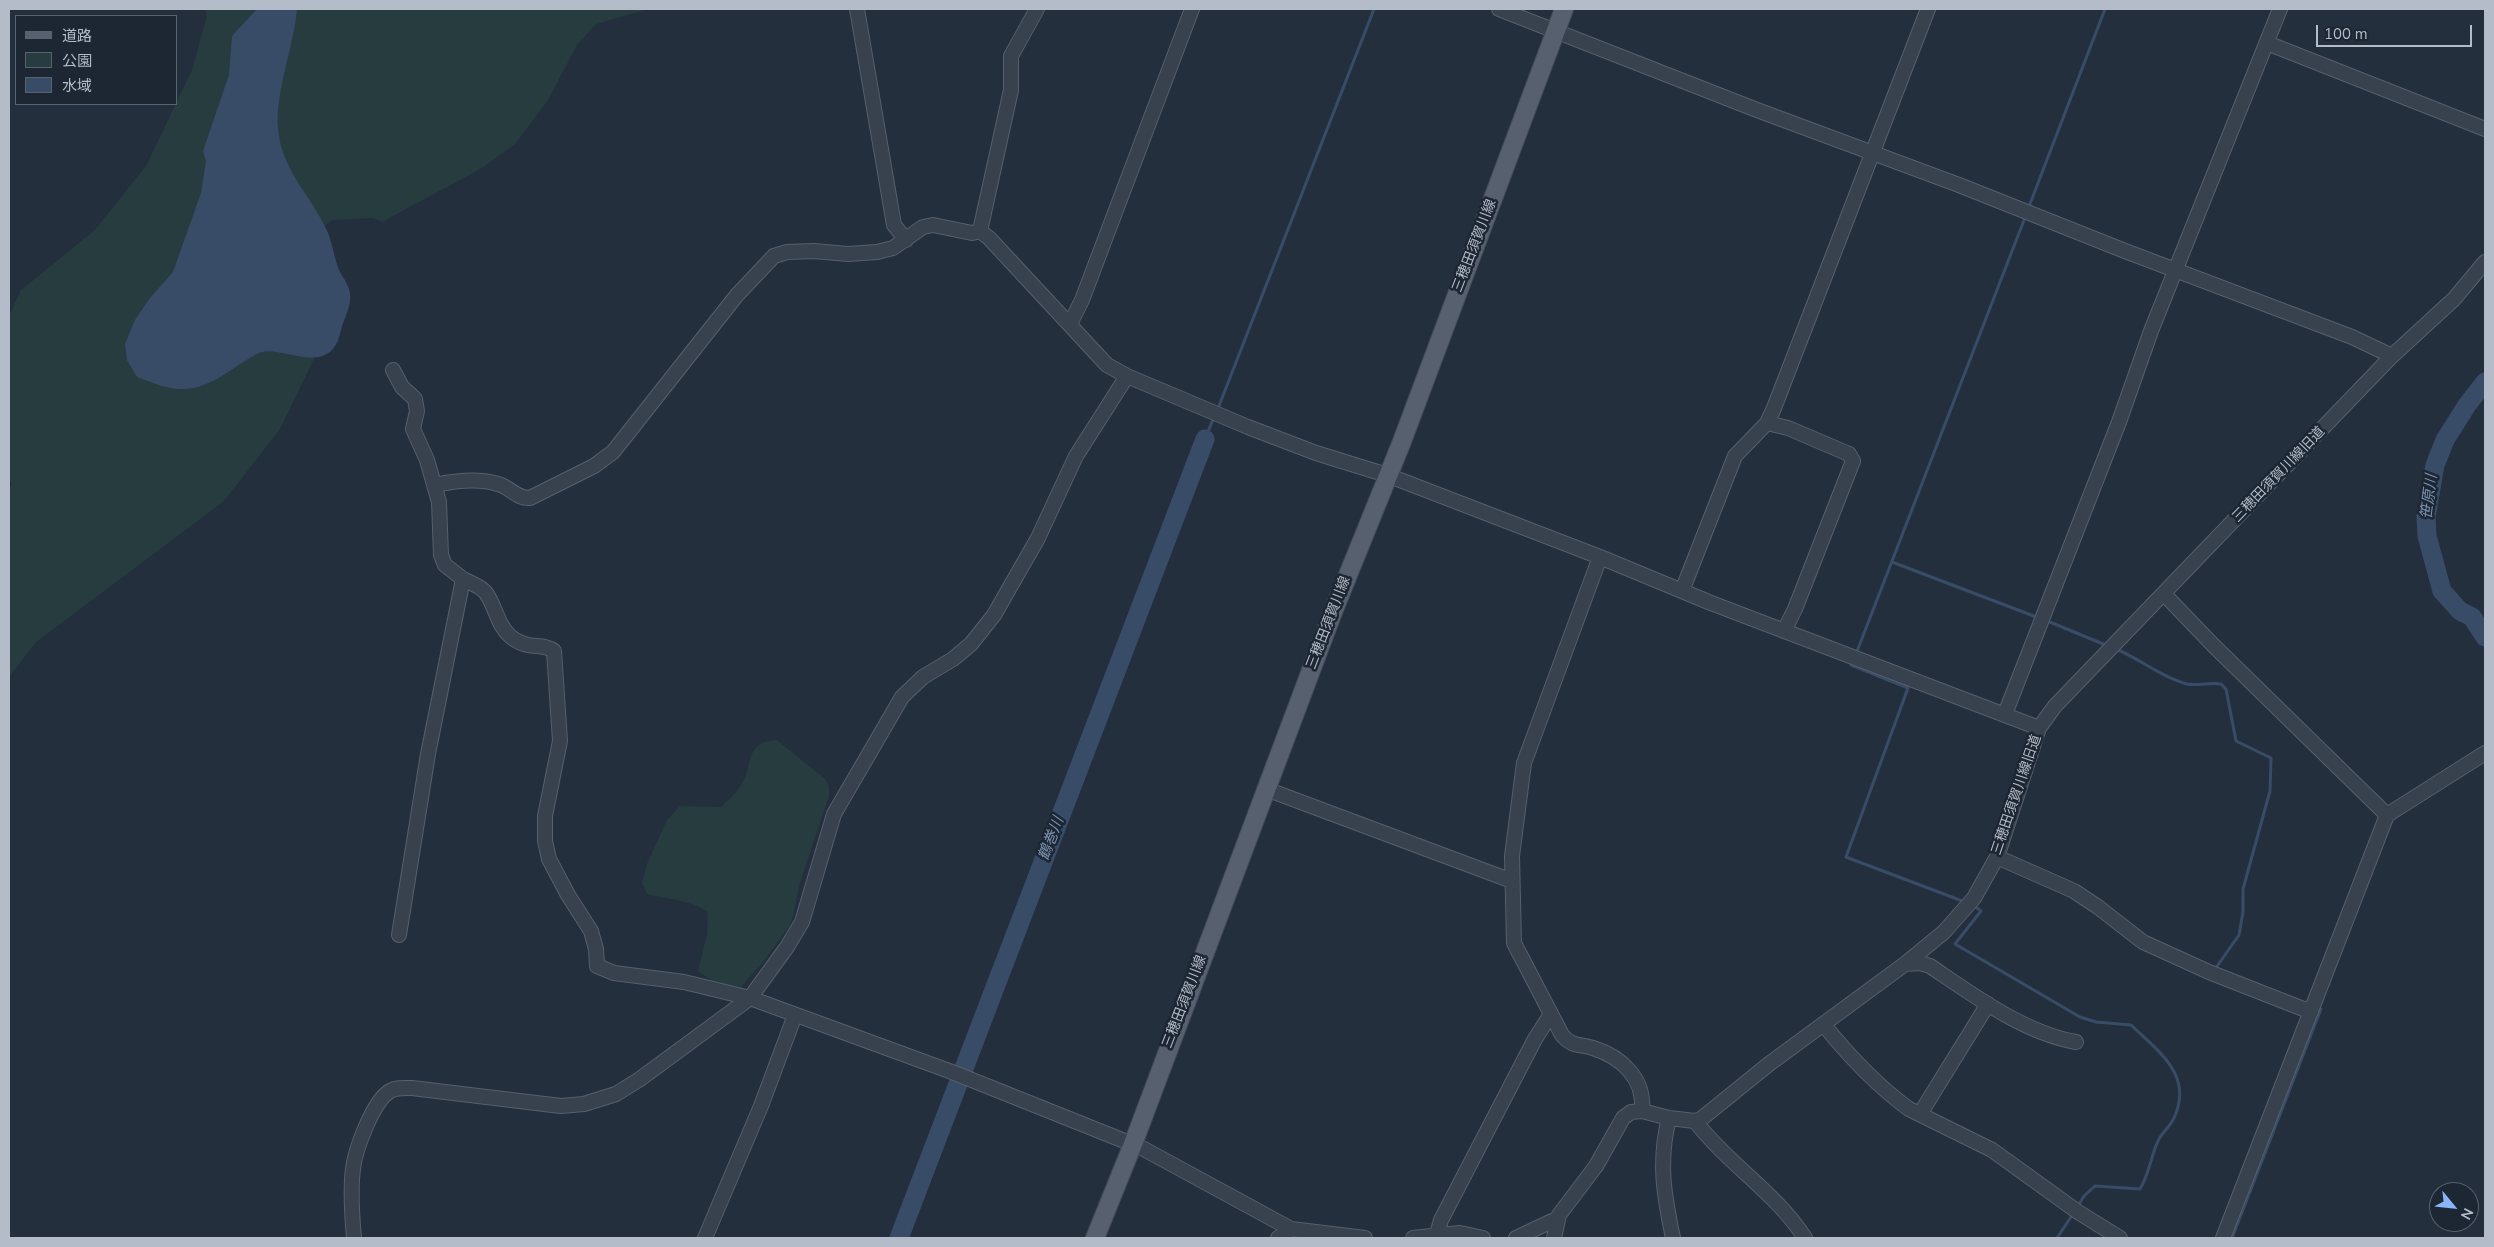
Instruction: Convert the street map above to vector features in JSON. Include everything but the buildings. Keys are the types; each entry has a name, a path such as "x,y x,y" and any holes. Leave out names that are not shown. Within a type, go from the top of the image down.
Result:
{"main road":[{"name":"三穂田須賀川線","path":"1095,1238 1133,1144 1266,789 1387,475 1401,444 1564,9"}],"street":[{"path":"857,9 894,225 906,240"},
{"path":"980,231 1011,90 1011,56 1036,9"},
{"path":"1070,324 1082,300 1192,9"},
{"path":"1499,9 2352,337 2392,356"},
{"path":"1682,591 1735,456 1767,422 1786,380 1928,9"},
{"path":"2005,714 2119,422 2151,331 2177,271 2280,9"},
{"path":"2267,43 2485,128"},
{"path":"435,485 482,482 498,484 520,497 530,498 594,466 613,452 737,296 774,256 788,252 814,251 869,254 893,248 927,226 936,224 972,233 980,231"},
{"path":"980,231 989,238 1107,365 1128,376 1248,427 1316,453 1387,475 1600,557 1784,631 2039,728"},
{"name":"三穂田須賀川線旧道","path":"1695,1121 1708,1115 1769,1064 1906,964 1944,932 1974,898 1997,857 2039,728 2055,706 2392,356 2454,299 2485,262"},
{"path":"393,370 402,387 415,399 416,411 413,429 427,460 435,485 441,520 441,555 445,565 486,593 501,624 511,636 524,646 549,647 554,651 560,741 545,816 545,841 549,859 568,895 591,931 596,949 597,966 614,973 684,982 750,998 952,1072 968,1080 1133,1144 1291,1229 1365,1238"},
{"path":"354,1238 353,1169 355,1158 375,1106 390,1092 400,1088 412,1088 561,1106 584,1104 616,1094 640,1079 750,998 802,922 834,814 902,697 924,677 953,659 971,644 994,615 1038,538 1076,456 1128,376"},
{"path":"1767,422 1788,428 1849,454 1853,461 1795,609 1784,631"},
{"path":"1600,557 1524,763 1512,856 1514,943 1559,1031 1568,1042 1603,1051 1628,1067 1639,1084 1642,1111"},
{"path":"399,935 428,754 463,579"},
{"path":"2164,594 2213,645 2387,815"},
{"path":"2223,1238 2387,815 2485,753"},
{"path":"1266,789 1512,882"},
{"path":"1997,857 2074,891 2143,942 2209,972 2311,1012"},
{"path":"1906,964 1920,963 1930,966 1988,1004 2058,1039 2076,1042"},
{"path":"1920,1114 1988,1004"},
{"path":"1437,1237 1441,1220 1496,1112 1535,1039 1551,1014"},
{"path":"705,1238 760,1106 795,1015"},
{"path":"1823,1024 1860,1069 1897,1100 2010,1162 2078,1212 2120,1238"},
{"path":"1554,1238 1556,1221 1565,1205 1596,1166 1623,1118 1631,1112 1642,1111 1668,1118 1695,1121 1715,1146 1784,1209 1805,1238"},
{"path":"1668,1118 1664,1136 1662,1178 1673,1238"},
{"path":"1516,1238 1552,1221 1556,1221"},
{"path":"1278,1238 1291,1229"},
{"path":"1413,1238 1437,1237 1460,1232 1483,1238"}],"green space":[{"path":"205,9 648,9 596,24 577,45 548,100 515,144 482,168 382,222 373,218 333,220 317,231 325,336 280,429 224,501 36,642 9,677 9,489 12,484 9,477 9,316 21,290 95,230 146,166 175,105 178,105 178,99 192,70 207,16"},
{"path":"777,740 825,779 829,786 829,796 799,886 793,917 789,927 763,962 741,987 714,982 698,971 707,934 708,912 686,902 647,894 642,883 647,864 667,820 680,806 721,807 740,787 754,750 759,745"}],"water":[{"path":"257,9 297,9 279,100 278,128 280,143 291,171 322,220 328,233 337,265 350,292 349,307 336,345 324,355 305,357 267,351 259,353 222,376 202,385 181,389 164,387 137,377 127,360 125,344 135,320 150,298 173,272 201,193 206,161 203,151 229,75 232,36"}],"waterway":[{"path":"1217,411 1374,9"},
{"path":"2028,209 2105,9"},
{"path":"1856,654 2026,215"},
{"name":"笹原川","path":"2485,382 2467,405 2445,440 2435,465 2426,517 2427,536 2442,591 2460,611 2472,617 2485,637"},
{"path":"1205,439 1214,417"},
{"name":"鶴巻川","path":"899,1238 1205,439"},
{"path":"1892,562 2039,618"},
{"path":"2045,620 2108,646"},
{"path":"2116,649 2178,681 2187,684 2221,684 2226,689 2236,741 2271,758 2270,791 2243,889 2243,912 2239,935 2215,969"},
{"path":"1852,662 1851,665 1908,688 1846,857 1965,902"},
{"path":"1973,905 1981,911 1955,944 2080,1017 2096,1022 2131,1025 2162,1055 2171,1066 2177,1078 2180,1090 2179,1104 2173,1120 2156,1145 2146,1177 2140,1189 2095,1186 2084,1196 2078,1206"},
{"path":"2232,1238 2321,1009 2317,1007"},
{"path":"2057,1238 2073,1214"}]}
